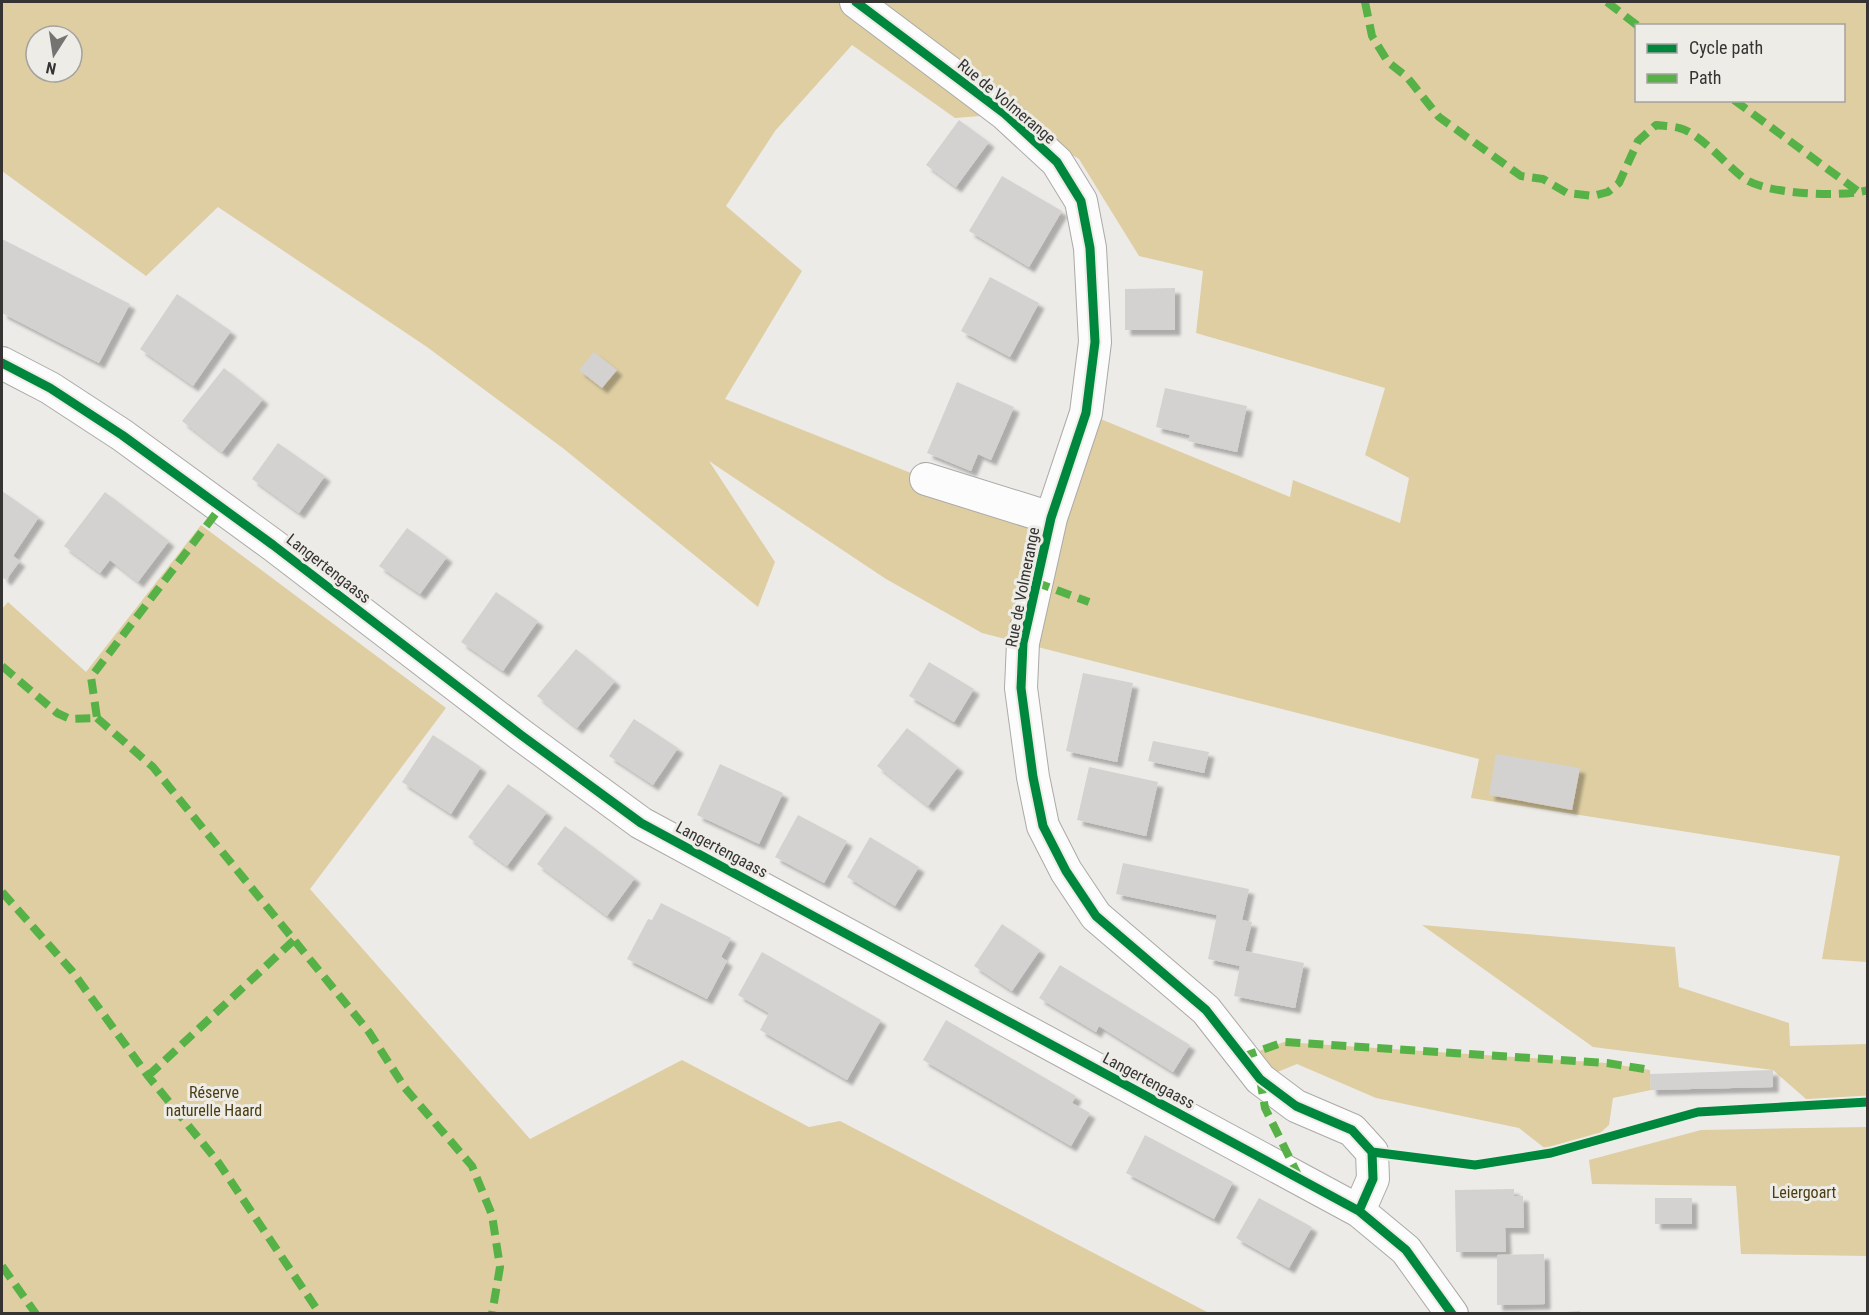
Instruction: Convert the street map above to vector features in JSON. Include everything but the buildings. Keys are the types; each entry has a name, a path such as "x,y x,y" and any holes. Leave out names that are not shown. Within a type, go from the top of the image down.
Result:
{"street":[{"name":"Rue de Volmerange","path":"856,2 1005,114 1057,162 1081,201 1090,248 1095,342 1086,413 1051,518 1023,644 1021,688 1033,777 1043,826 1066,871 1096,916 1206,1010 1260,1079 1296,1106 1352,1130 1372,1152 1373,1179 1359,1211"},
{"name":"Langertengaass","path":"2,363 50,388 122,435 273,545 521,735 641,823 1359,1211 1406,1251 1452,1314"},
{"path":"926,479 1051,518"}],"green space":[{"path":"2,2 1867,2 1867,962 1822,959 1840,856 1471,798 1479,759 982,633 886,579 709,461 775,562 758,607 564,449 427,347 218,207 146,276 2,171","holes":["852,45 955,118 1005,114 1079,159 1139,256 1203,271 1196,333 1385,388 1365,455 1409,478 1400,523 1293,480 1290,497 1086,413 1051,518 926,479 725,399 802,271 726,206 775,131"]},
{"name":"Réserve naturelle Haard","path":"201,525 446,708 310,889 530,1139 682,1060 809,1127 840,1121 1209,1313 2,1313 2,609 8,602 86,672"},
{"path":"1422,925 1675,947 1679,987 1789,1023 1790,1046 1867,1044 1867,1102 1814,1106 1773,1070 1593,1047"},
{"path":"1284,1042 1607,1063 1650,1070 1651,1090 1613,1098 1609,1125 1590,1142 1551,1153 1519,1128 1376,1098 1297,1064 1260,1079 1242,1057"},
{"name":"Leiergoart","path":"1867,1127 1867,1256 1741,1254 1736,1186 1592,1184 1589,1160 1701,1130"}],"marked path":[{"path":"1365,2 1372,36 1388,62 1407,77 1439,117 1521,176 1543,179 1567,193 1593,196 1608,192 1619,183 1638,141 1656,125 1676,127 1687,131 1738,174 1755,184 1786,191 1823,194 1868,190"},
{"path":"1607,2 1635,24"},
{"path":"1737,102 1859,192"},
{"path":"2,666 57,713 70,719 97,718 91,677 220,508"},
{"path":"1035,582 1089,602"},
{"path":"97,718 153,767 369,1032 405,1088 472,1166 492,1215 500,1267 492,1314"},
{"path":"2,892 72,971 148,1076 218,1162 320,1314"},
{"path":"148,1076 294,940"},
{"path":"1242,1057 1284,1042 1607,1063 1650,1070"},
{"path":"1260,1079 1265,1108 1299,1177"},
{"path":"2,1266 36,1314"}],"cycle path":[{"path":"856,2 1005,114 1057,162 1081,201 1090,248 1095,342 1086,413 1051,518 1023,643 1021,688 1033,777 1043,826 1066,871 1096,916 1206,1010 1260,1079 1296,1106 1352,1130 1372,1152 1373,1179 1359,1211"},
{"path":"2,363 50,388 122,435 273,545 521,735 641,823 1359,1211 1406,1250 1452,1314"},
{"path":"1372,1152 1475,1165 1551,1153 1698,1112 1868,1102"}]}
